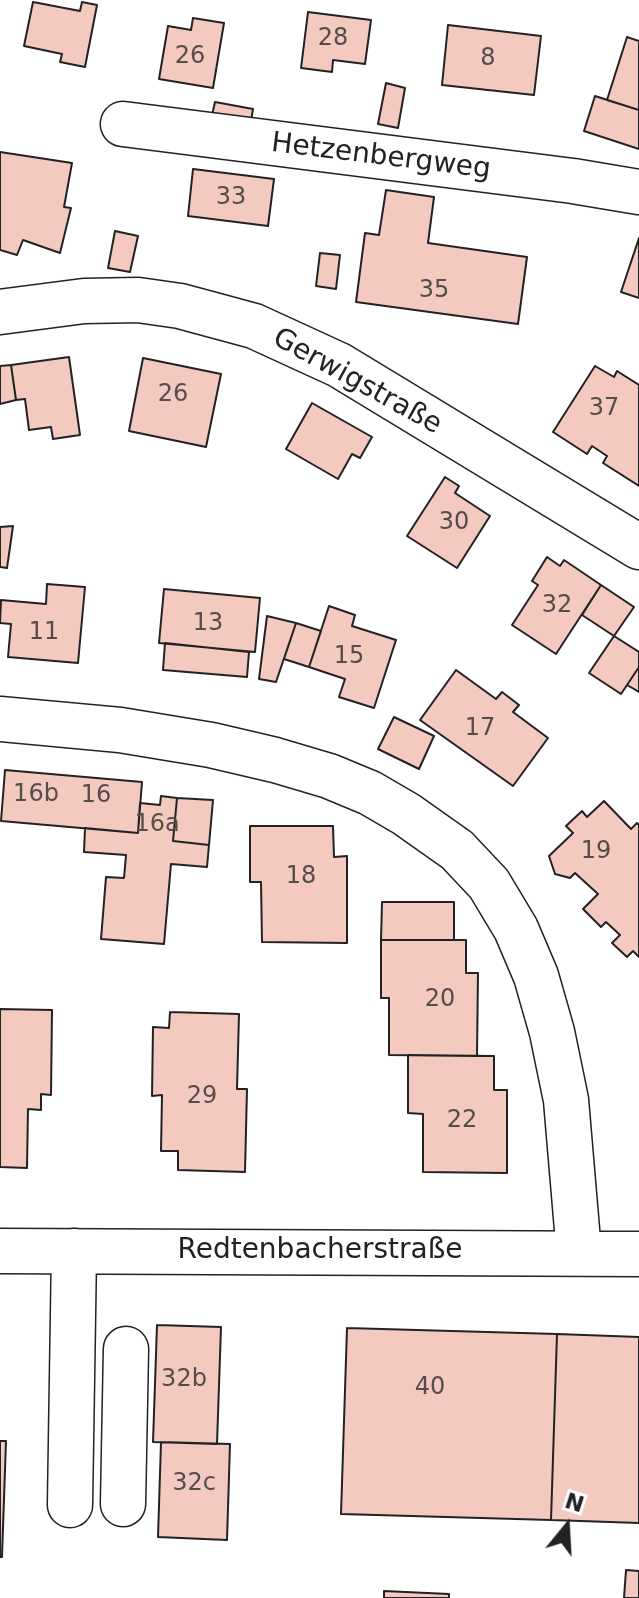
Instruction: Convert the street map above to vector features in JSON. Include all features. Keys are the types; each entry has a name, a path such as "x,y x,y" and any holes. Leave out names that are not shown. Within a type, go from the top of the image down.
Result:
{"street":[{"name":"Hetzenbergweg","path":"123,124 639,192"},
{"name":"Gerwigstraße","path":"0,312 84,301 138,300 180,306 254,326 339,365 639,547"},
{"path":"0,719 120,730 211,745 275,760 329,776 370,793 457,850 489,884 516,929 536,976 566,1100 579,1253"},
{"name":"Redtenbacherstraße","path":"0,1251 639,1254"},
{"path":"70,1505 74,1251"},
{"path":"123,1504 126,1349"},
{"path":"70,1453 123,1453"}],"building":[{"path":"33,2 80,11 82,2 97,5 85,67 60,62 62,54 24,46"},
{"path":"308,12 371,20 365,64 333,60 332,72 301,68"},
{"path":"193,18 224,23 213,88 159,79 168,26 191,30"},
{"path":"448,25 541,36 534,95 442,85"},
{"path":"627,37 639,41 639,110 607,100"},
{"path":"386,83 405,88 398,128 378,124"},
{"path":"595,96 639,110 639,149 584,131"},
{"path":"215,102 253,109 250,127 211,120"},
{"path":"0,152 72,163 64,207 71,208 60,253 23,240 17,255 0,250"},
{"path":"193,169 274,179 268,226 188,216"},
{"path":"386,190 434,197 428,243 527,257 518,324 356,302 365,233 379,235"},
{"path":"115,231 138,236 130,272 108,268"},
{"path":"639,238 639,298 621,292"},
{"path":"320,253 340,255 336,289 316,286"},
{"path":"69,357 80,435 53,439 51,427 29,430 25,399 16,400 11,365"},
{"path":"143,358 221,374 206,447 129,431"},
{"path":"11,365 16,400 0,404 0,366"},
{"path":"595,366 614,377 617,371 639,385 639,486 603,463 607,456 592,446 587,454 553,432"},
{"path":"312,403 372,437 360,458 352,454 338,479 286,449"},
{"path":"445,477 459,486 455,493 490,516 457,568 407,536"},
{"path":"13,526 7,568 0,567 0,527"},
{"path":"547,557 560,566 564,560 601,585 556,654 512,625 538,585 532,581"},
{"path":"47,584 85,587 78,663 8,657 11,624 0,623 1,600 46,604"},
{"path":"601,585 634,607 614,636 582,615"},
{"path":"164,589 260,598 255,652 159,643"},
{"path":"329,606 355,615 352,626 396,640 374,708 339,697 345,679 309,667"},
{"path":"267,616 296,623 276,682 259,679"},
{"path":"296,623 321,631 309,667 284,659"},
{"path":"614,636 639,652 639,667 621,694 589,673"},
{"path":"165,643 249,652 247,677 163,670"},
{"path":"639,667 639,692 627,685"},
{"path":"456,670 496,699 502,692 519,705 513,712 548,738 513,786 420,720"},
{"path":"394,717 434,736 419,769 378,749"},
{"path":"5,770 142,782 138,833 1,821"},
{"path":"161,796 177,798 173,841 209,845 207,867 171,864 164,944 101,939 106,877 124,878 126,855 84,852 85,828 138,833 140,803 160,805"},
{"path":"177,798 213,800 209,845 173,841"},
{"path":"604,801 631,829 637,823 639,825 639,957 633,951 627,957 612,943 620,935 606,922 601,927 583,909 598,894 575,873 570,878 555,874 549,856 573,833 566,826 582,811 587,817"},
{"path":"250,826 333,826 334,857 347,856 347,943 262,942 261,882 250,882"},
{"path":"382,902 454,902 454,940 381,940"},
{"path":"381,940 466,940 466,973 478,973 477,1056 389,1055 389,998 381,998"},
{"path":"0,1009 52,1010 51,1095 41,1094 41,1110 28,1109 27,1168 0,1167"},
{"path":"170,1012 239,1014 237,1089 247,1089 245,1172 178,1170 178,1151 161,1151 162,1095 152,1096 153,1027 169,1028"},
{"path":"408,1055 494,1056 494,1090 507,1090 507,1173 423,1172 423,1114 408,1113"},
{"path":"157,1325 221,1327 217,1444 153,1442"},
{"path":"347,1328 557,1334 551,1520 341,1514"},
{"path":"557,1334 639,1337 639,1523 551,1520"},
{"path":"0,1441 6,1441 2,1557 0,1557"},
{"path":"161,1442 230,1444 227,1540 158,1537"},
{"path":"626,1570 639,1571 639,1598 624,1598"},
{"path":"384,1591 449,1594 449,1598 384,1598"}]}
